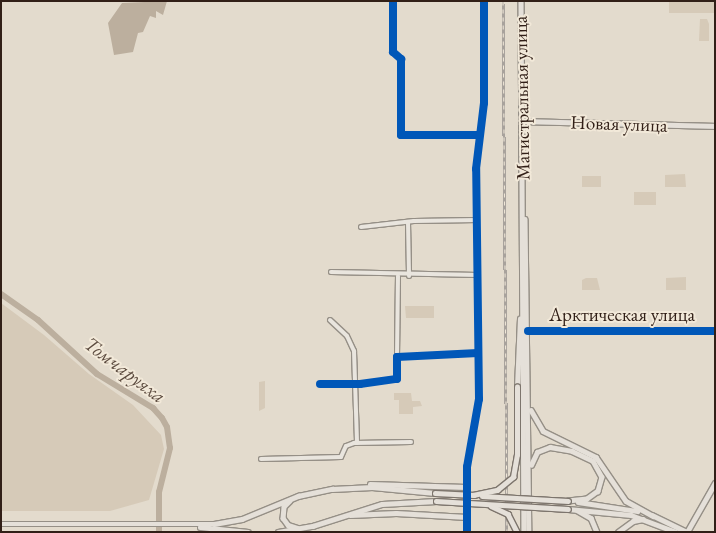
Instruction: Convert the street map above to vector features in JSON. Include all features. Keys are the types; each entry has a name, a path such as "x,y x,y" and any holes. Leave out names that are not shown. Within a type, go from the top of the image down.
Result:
{"main road":[{"name":"Магистральная улица","path":"521,1 530,532"},
{"name":"Новая улица","path":"523,121 715,126"},
{"name":"Магистральная улица","path":"524,195 522,255 524,532"},
{"path":"473,495 502,488 515,472 522,255"},
{"path":"528,394 532,414 543,431 596,457 626,502 676,532"},
{"path":"529,494 535,454 547,447 560,448 594,461 602,477 595,495 568,501"},
{"path":"332,489 372,487 568,501 616,507 652,518 687,532 715,483"},
{"path":"1,524 184,525 236,520 298,496 365,484 466,487"},
{"path":"298,496 285,505 283,518 292,527 306,528"},
{"path":"278,532 306,528 382,504 436,500 616,512 652,518"},
{"path":"478,503 505,512 517,532"},
{"path":"568,508 588,515 594,521 598,532"},
{"path":"341,516 396,513 467,518"},
{"path":"618,532 636,520 652,518"},
{"path":"184,525 248,532"}],"street":[{"path":"393,1 393,52 401,59 401,135 480,135"},
{"path":"468,532 466,487 469,448 478,407 477,220 480,135 484,93 484,1"},
{"path":"361,227 408,222 477,220"},
{"path":"408,222 409,276"},
{"path":"331,272 398,276 478,275"},
{"path":"320,384 357,384 397,379 398,276"},
{"path":"330,320 352,346 357,384 357,442"},
{"name":"Арктическая улица","path":"528,331 715,331"},
{"path":"397,357 478,353"},
{"path":"261,459 341,457 346,446 357,442 411,442"}],"shaded area":[{"path":"167,1 163,15 156,11 156,18 150,16 143,32 138,33 133,52 114,55 108,23 122,3"},
{"path":"669,1 714,1 714,13 669,13"},
{"path":"700,19 707,19 709,24 709,41 699,41"},
{"path":"685,174 686,187 665,187 665,175"},
{"path":"582,176 601,176 601,187 582,187"},
{"path":"634,192 656,192 656,205 634,205"},
{"path":"686,277 686,290 666,290 666,278"},
{"path":"597,278 600,290 582,290 582,280"},
{"path":"1,303 44,335 89,374 133,405 161,435 164,449 149,500 110,511 1,511"},
{"path":"405,306 434,306 434,318 406,318"},
{"path":"265,381 265,408 259,411 259,382"},
{"path":"394,393 411,393 412,401 420,401 422,406 413,407 413,414 399,414 399,400 394,400"}],"waterway":[{"name":"Томчаруяха","path":"1,294 38,320 97,374 153,408 162,418 167,427 170,448 159,492 159,532"}],"railway":[{"path":"503,1 507,532"}],"cycle path":[{"path":"393,1 393,52 401,59 401,135 479,135"},
{"path":"467,532 467,467 479,399 476,169 484,103 484,1"},
{"path":"528,331 715,331"},
{"path":"320,384 360,384 397,379 397,357 478,353"}]}
